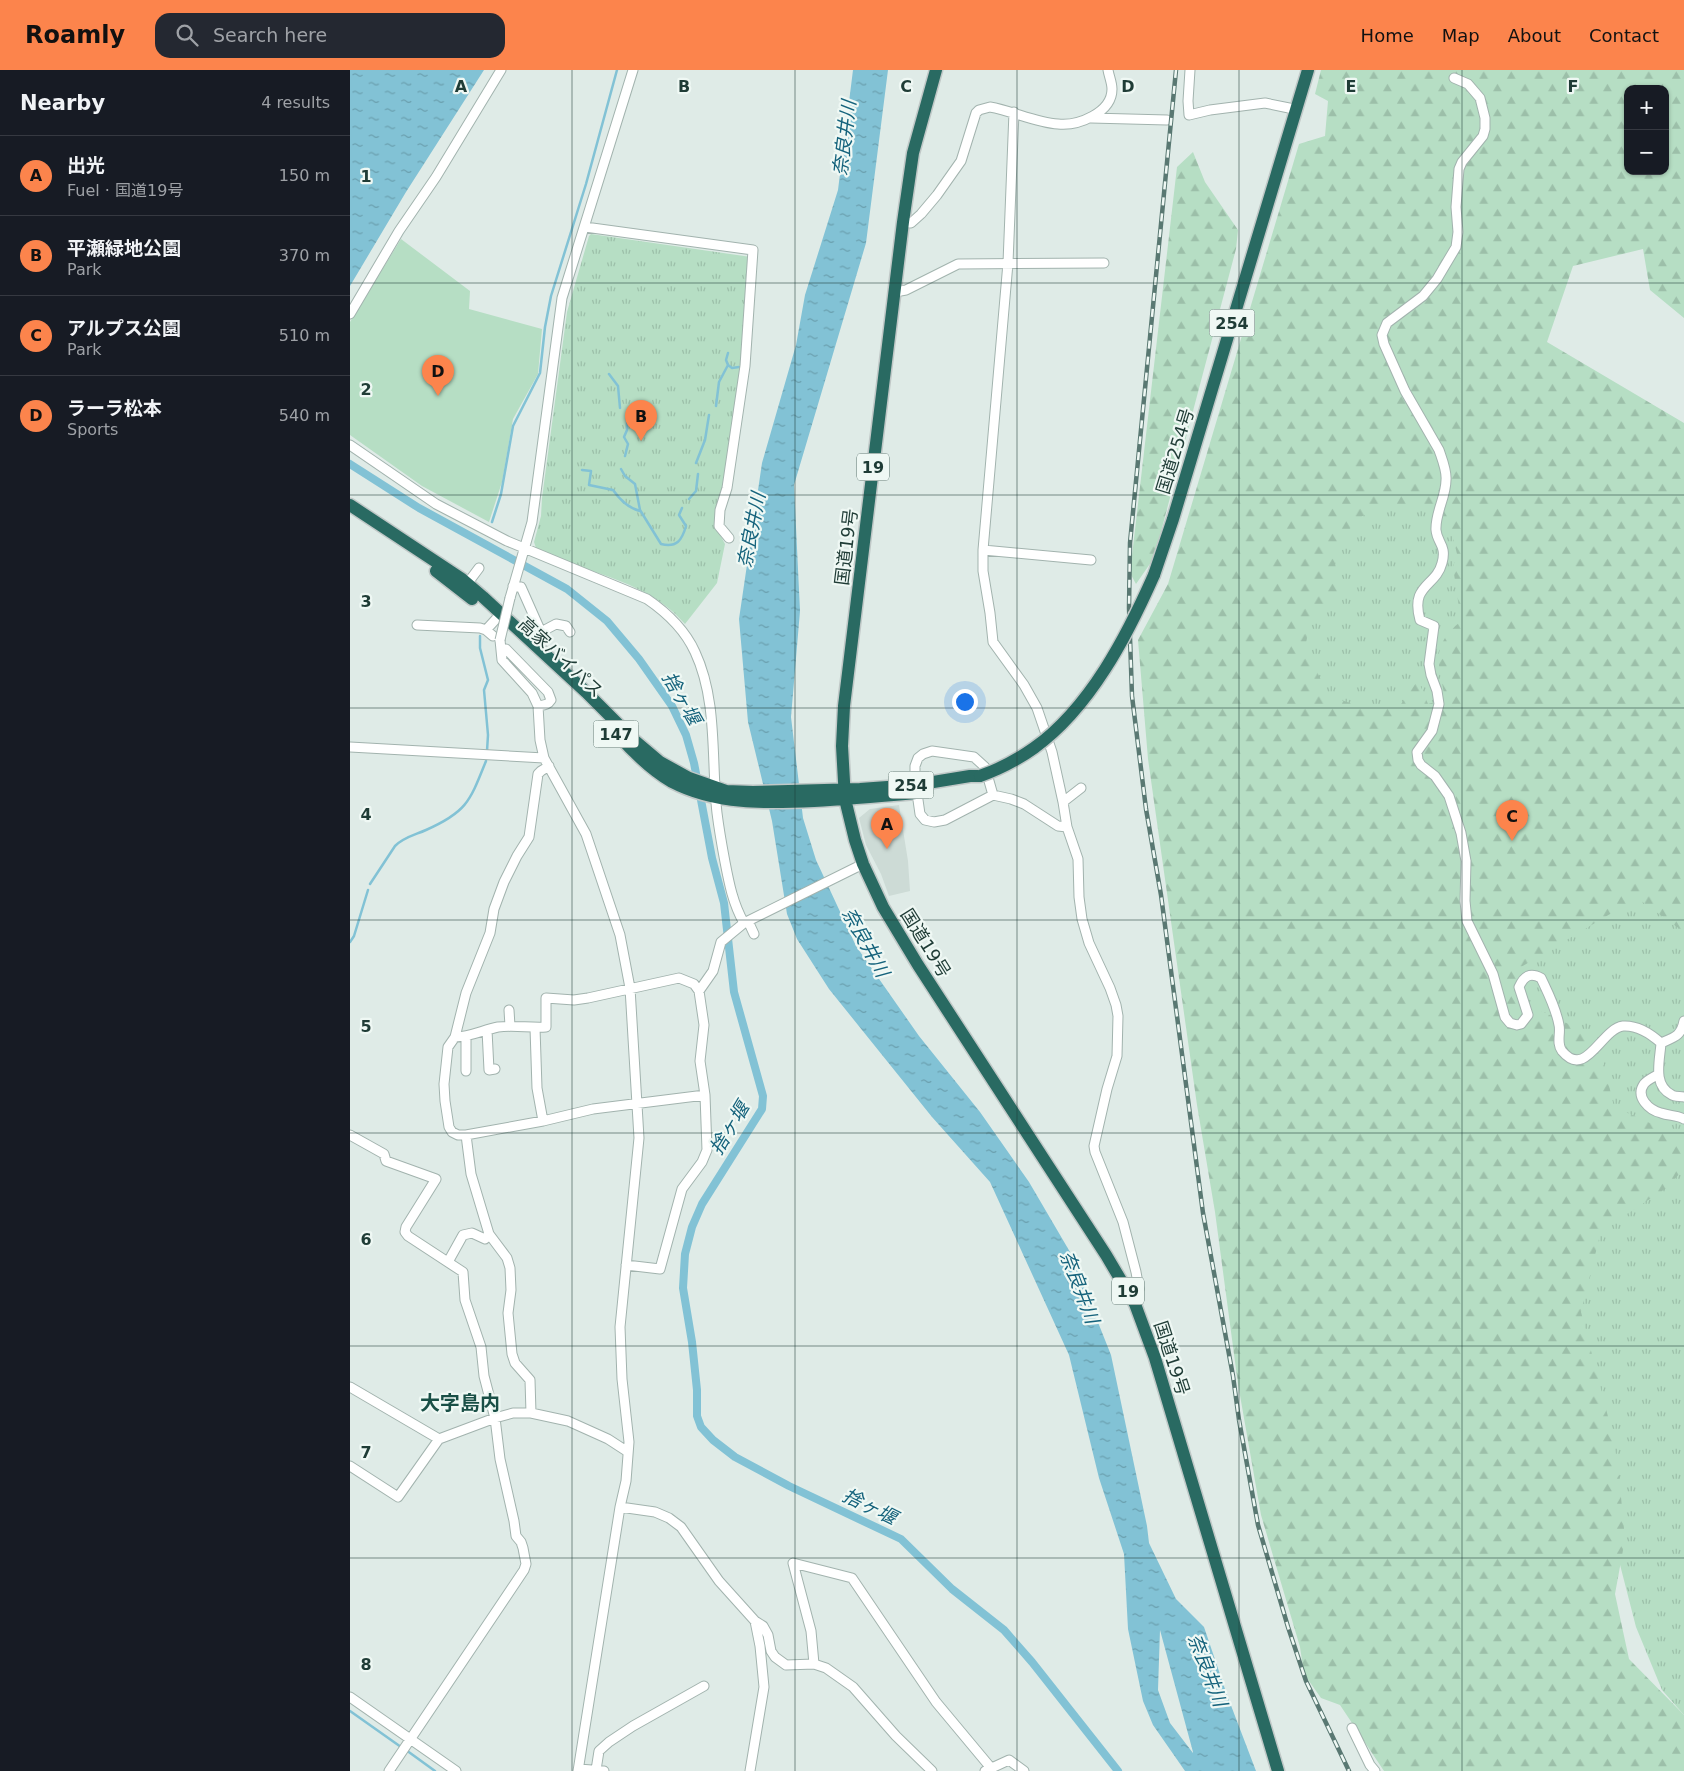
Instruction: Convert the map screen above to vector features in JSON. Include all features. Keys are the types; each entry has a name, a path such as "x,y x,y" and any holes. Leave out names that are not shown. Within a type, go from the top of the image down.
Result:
{"highway":[{"name":"国道19号","path":"936,70 912,153 844,706 839,795 863,864 883,907 918,965 1106,1254 1135,1304 1147,1333 1163,1384 1278,1771"},
{"name":"国道254号","path":"839,795 949,788 971,782 1017,760 1052,734 1087,693 1113,655 1133,620 1154,575 1171,526 1308,70"},
{"name":"高家バイパス","path":"350,505 449,570 484,597 634,740 690,784"},
{"name":"高家バイパス","path":"350,515 444,577 496,619 571,688 644,762 673,782 690,784 717,793 753,792 839,795"}],"street":[{"path":"350,314 399,231 436,177 502,70"},
{"path":"493,635 510,598 532,522 562,298 633,70"},
{"path":"903,222 911,223 921,214 949,179 961,161 976,113 980,110 990,107 1058,124 1076,123 1091,118 1099,112 1109,99 1112,90 1108,70"},
{"path":"1190,70 1189,115 1210,110 1265,103 1289,108"},
{"path":"1454,78 1468,84 1480,98 1485,118 1483,136 1462,162 1459,169 1456,207 1458,232 1456,247 1437,279 1423,296 1387,323 1382,335 1384,344 1405,391 1439,450 1446,480 1436,531 1444,553 1442,565 1439,572 1423,588 1418,599 1420,620 1434,626 1429,664 1439,704 1432,731 1417,752 1418,760 1421,765 1435,776 1449,796 1461,833 1466,861 1465,901 1467,921 1491,969 1505,1017 1510,1023 1517,1025 1526,1020 1528,1014 1519,987 1524,978 1536,975 1542,978 1552,1002 1560,1027 1558,1039 1560,1049 1568,1056 1576,1059 1588,1057 1607,1034 1623,1026 1642,1029 1661,1043"},
{"path":"1014,112 1008,263 983,550 983,571 993,642 1037,708 1052,752 1067,827 1078,858 1079,897 1082,919 1089,943 1110,988 1118,1016 1118,1056 1107,1089 1094,1139 1094,1146 1123,1222 1136,1272 1139,1289 1135,1304"},
{"path":"1091,118 1167,120"},
{"path":"585,227 754,250 745,366 727,488 718,519 718,526 729,538"},
{"path":"895,292 906,290 958,264 1104,263"},
{"path":"350,445 436,504 523,552 628,590 647,599 658,607 683,632 695,650 707,690 717,793 717,813 729,882 735,904 748,921 754,934"},
{"path":"983,550 1091,560"},
{"path":"467,584 479,568"},
{"path":"513,586 522,587 541,632 556,624 566,626 570,632"},
{"path":"496,619 493,635 502,660 532,693 538,706 540,740 546,762 586,834 592,850 620,935 630,988 639,1138 620,1327 622,1379 629,1442 626,1481 620,1507 578,1770 600,1770 599,1751 609,1742 633,1726 704,1686"},
{"path":"417,625 493,635"},
{"path":"506,649 548,692 551,700 549,703 538,706"},
{"path":"350,747 546,762"},
{"path":"993,795 985,767 974,757 932,751 918,758 915,766 916,789 920,814 925,820 934,822 945,820 993,795 1024,804 1058,826 1067,827"},
{"path":"546,762 538,774 529,837 516,856 494,910 490,934 466,993 455,1036 448,1047 444,1101 452,1132 458,1135 466,1135 593,1110 705,1095"},
{"path":"1063,802 1081,788"},
{"path":"699,991 713,971 721,942 748,921 863,864"},
{"path":"455,1036 466,1036 510,1026 546,1027 546,998 574,1000 588,998 679,978 694,984 699,991 704,1025 700,1060 705,1095 707,1150 702,1162 682,1189 660,1269 626,1266"},
{"path":"509,1010 510,1026"},
{"path":"1661,1043 1676,1037 1682,1030 1684,1021"},
{"path":"535,1028 537,1088 543,1121"},
{"path":"487,1030 489,1070 495,1069"},
{"path":"466,1036 466,1071"},
{"path":"1661,1043 1657,1075 1664,1088 1672,1095 1684,1097"},
{"path":"1657,1075 1644,1084 1643,1102 1649,1108 1660,1113 1680,1117 1684,1120"},
{"path":"350,1135 384,1154 386,1161 436,1180 406,1227 405,1232 408,1236 462,1272 465,1300 481,1346 484,1376 495,1418 500,1459 514,1521 514,1531 524,1548 526,1564 524,1570 389,1771"},
{"path":"466,1135 471,1174 488,1234 507,1258 510,1268 511,1290 508,1313 512,1354 515,1362 530,1380 531,1413"},
{"path":"448,1262 463,1235 472,1233 485,1239 488,1234"},
{"path":"350,1387 439,1439"},
{"path":"350,1466 398,1497 439,1439 513,1413 531,1413 568,1421 608,1439 628,1452"},
{"path":"620,1507 655,1512 681,1527 719,1581 755,1621 762,1626 768,1635 774,1657 781,1663 796,1666 814,1664 826,1668 853,1687 896,1736 932,1771"},
{"path":"814,1664 810,1631 793,1563 852,1578 936,1702 988,1770 1010,1760 1024,1771"},
{"path":"750,1771 764,1687 760,1646 755,1621"},
{"path":"350,1697 456,1771"},
{"path":"1352,1728 1370,1765 1375,1771"}],"shaded area":[{"path":"899,805 908,861 910,891 889,896 881,874 866,845 859,818 870,809"}],"green space":[{"path":"1321,70 1684,70 1684,318 1650,290 1643,249 1573,266 1547,342 1684,423 1684,932 1637,898 1521,967 1512,997 1598,1038 1614,1107 1677,1135 1684,1156 1684,1169 1665,1189 1601,1231 1581,1312 1613,1436 1619,1476 1625,1539 1615,1594 1629,1659 1684,1715 1684,1771 1384,1771 1340,1705 1321,1698 1304,1674 1300,1647 1261,1515 1238,1384 1215,1212 1197,1105 1148,759 1138,640 1168,584 1299,144 1325,136 1328,101 1315,94","holes":["1386,505 1424,506 1450,525 1457,554 1453,567 1461,621 1451,631 1440,648 1439,666 1445,699 1428,704 1418,680 1399,707 1368,709 1329,696 1305,648 1311,618 1342,602 1335,563 1354,520"]},
{"path":"1401,70 1536,345 1684,498 1684,1715 1662,1690 1636,1627 1568,1362 1388,1071 1293,611"},
{"path":"1193,152 1205,182 1238,230 1236,249 1154,558 1136,584 1130,573 1177,167"},
{"path":"591,234 751,257 743,358 727,481 716,509 715,518 717,529 725,544 717,583 685,624 673,612 649,595 622,582 536,548 534,542 541,516 567,312"},
{"path":"401,239 470,291 469,309 542,329 538,374 513,419 502,482 489,522 422,486 350,435 350,322"}],"water":[{"path":"350,70 484,70 406,192 350,286"},
{"name":"奈良井川","path":"853,70 888,70 866,243 794,485 800,611 791,717 803,818 816,860 856,946 919,1036 980,1112 1029,1182 1070,1252 1111,1355 1149,1543 1176,1599 1204,1627 1256,1771 1185,1771 1153,1725 1143,1701 1128,1629 1124,1554 1099,1478 1069,1355 990,1182 932,1117 829,989 797,939 787,914 772,821 748,722 739,619 762,463 796,345 805,295 838,190","holes":["1160,1630 1193,1753 1170,1723 1158,1690"]}],"waterway":[{"path":"492,522 501,494 513,426 540,373 545,327 551,296 586,184 617,70"},
{"path":"728,353 726,360 728,365"},
{"path":"716,406 719,382 728,365 732,368 739,367"},
{"path":"609,374 618,386 620,408"},
{"path":"696,463 705,440 709,415"},
{"path":"625,456 628,444 624,437 627,430 627,416"},
{"name":"捨ヶ堰","path":"350,464 419,508 567,589 607,621 639,659 672,706 686,735 694,763 712,858 724,903 734,992 763,1096 762,1109 702,1204 692,1227 685,1254 683,1288 692,1342 697,1390 697,1416 701,1427 713,1440 735,1457 789,1486 901,1539 952,1589 1004,1630 1032,1662 1118,1771"},
{"path":"621,469 625,476 635,484 640,510 661,544 671,545 681,539 686,526 679,515 682,508"},
{"path":"582,470 591,471 589,485 613,490 625,503 640,511"},
{"path":"689,499 696,491 698,474"},
{"path":"480,636 480,648 488,680 484,690 488,735 487,751"},
{"path":"370,884 398,843 440,824 459,811 471,796 486,761"},
{"path":"350,942 354,936 368,890"},
{"path":"350,1711 401,1747"},
{"path":"406,1750 435,1771"}],"railway":[{"path":"1176,70 1130,543 1129,608 1132,696 1146,809 1161,895 1203,1213 1258,1525 1306,1681 1349,1771"}],"place":[{"name":"ラーラ松本","path":"438,396"},
{"name":"平瀬緑地公園","path":"641,441"},
{"name":"アルプス公園","path":"1512,841"},
{"name":"出光","path":"887,849"}],"district":[{"name":"大字島内","path":"460,1403"}]}
